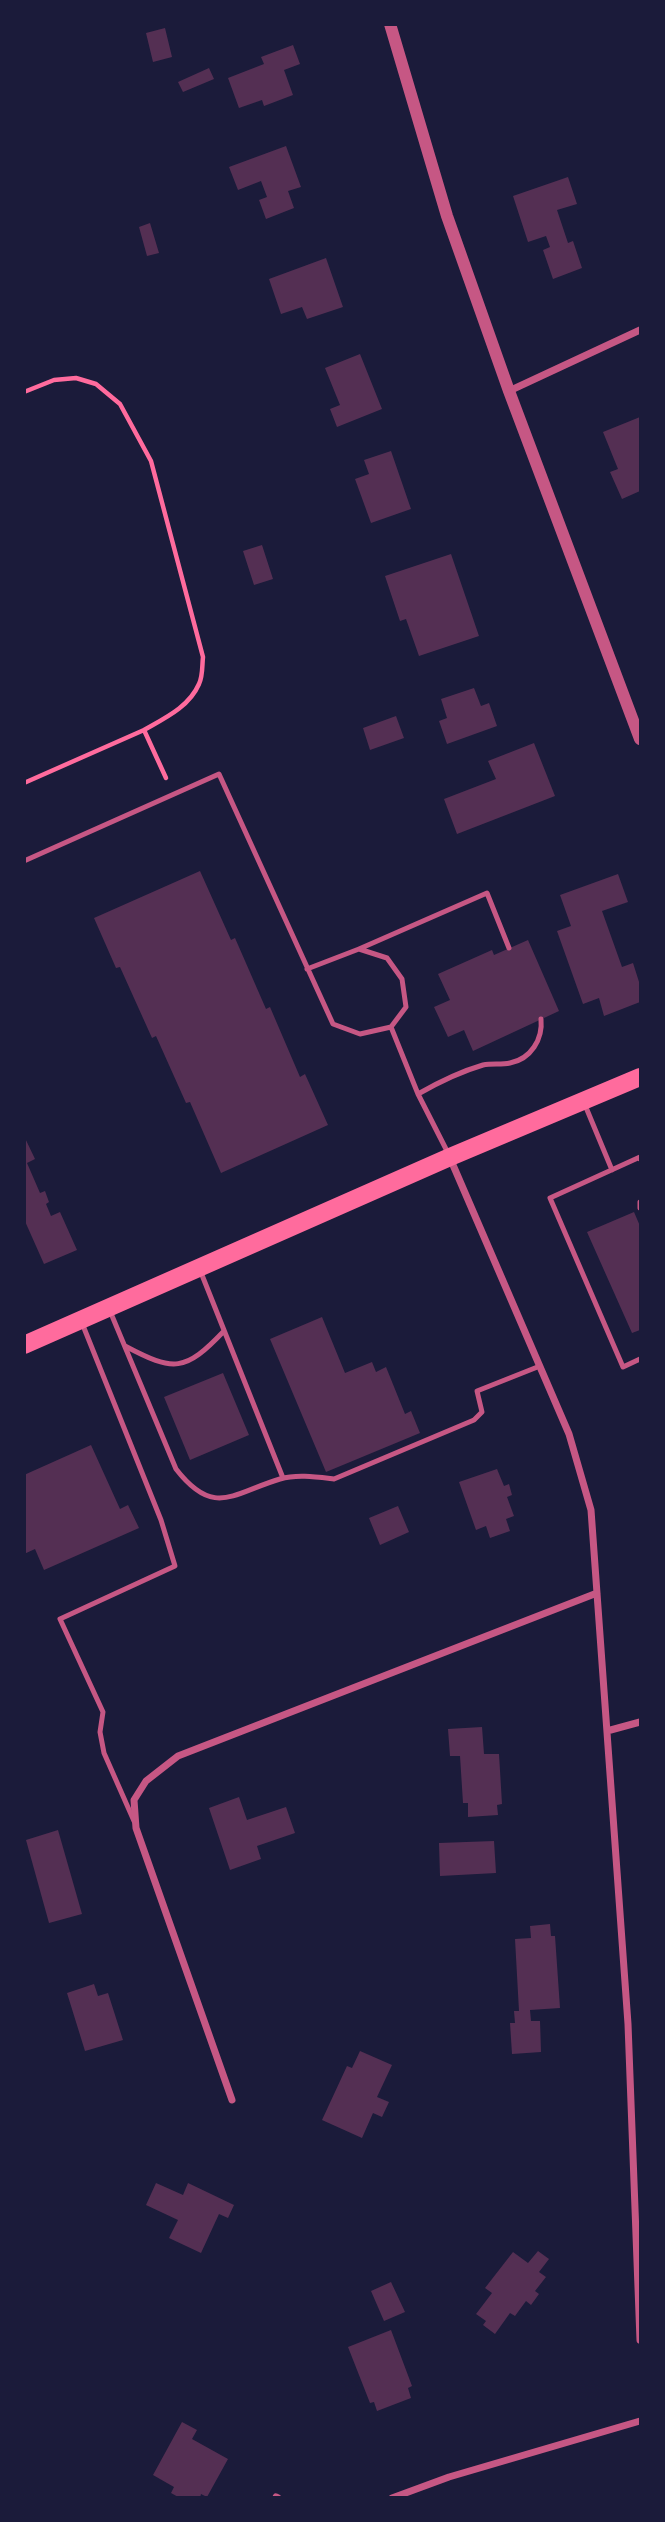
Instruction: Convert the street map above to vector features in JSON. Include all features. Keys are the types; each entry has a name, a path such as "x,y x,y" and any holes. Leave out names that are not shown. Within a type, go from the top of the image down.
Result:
{"main road":[{"path":"24,1345 450,1157 640,1077"}],"street":[{"path":"390,24 447,216 509,391 640,739"},
{"path":"509,391 640,330"},
{"path":"450,1157 569,1434 591,1510 628,2024 640,2340"},
{"path":"232,2100 136,1828 134,1800 146,1782 178,1756 597,1593"},
{"path":"607,1731 640,1722"},
{"path":"392,2497 449,2477 640,2421"}],"lane":[{"path":"24,861 219,774 333,1024 360,1034 391,1027 406,1007 402,978 387,958 359,949"},
{"path":"307,969 486,893 509,948"},
{"path":"418,1094 447,1077 485,1065 512,1063 533,1050 542,1032 541,1019"},
{"path":"391,1027 418,1094 450,1157"},
{"path":"583,1101 612,1170"},
{"path":"640,1159 550,1198 623,1367 640,1359"},
{"path":"640,1202 640,1208"},
{"path":"199,1268 283,1478"},
{"path":"109,1308 176,1469 186,1482 207,1497 234,1496 283,1478 312,1476 334,1479 474,1420 482,1412 477,1391 540,1366"},
{"path":"81,1320 161,1520 176,1566 60,1619 103,1712 100,1732 104,1753 136,1828"},
{"path":"125,1346 167,1365 188,1362 205,1351 224,1331"}],"path":[{"path":"24,392 54,380 76,378 96,384 120,404 151,461 203,657 200,683 175,713 144,730 24,783"},
{"path":"144,730 174,794"}],"building":[{"path":"165,28 172,57 153,62 146,33"},
{"path":"293,45 300,64 284,70 293,95 264,106 262,100 239,108 228,78 264,64 261,57"},
{"path":"209,68 214,79 183,92 178,82"},
{"path":"286,146 301,187 288,191 294,208 266,219 259,200 267,197 261,181 238,190 229,167"},
{"path":"568,177 577,204 557,210 568,243 573,241 582,268 553,279 543,250 550,247 546,236 528,242 513,196"},
{"path":"150,223 159,253 147,256 139,227"},
{"path":"326,258 343,307 307,319 302,307 281,314 269,279"},
{"path":"360,354 382,409 337,427 330,409 340,405 325,368"},
{"path":"640,417 640,491 622,499 610,472 618,469 603,432"},
{"path":"391,451 411,509 371,523 355,479 369,474 364,460"},
{"path":"262,545 273,579 254,585 243,551"},
{"path":"451,554 479,636 419,656 406,619 400,621 385,576"},
{"path":"474,688 481,706 489,703 497,726 447,744 439,721 447,718 441,699"},
{"path":"396,716 404,738 370,750 363,728"},
{"path":"534,743 555,796 457,834 444,799 496,779 488,761"},
{"path":"200,871 231,940 235,938 266,1009 270,1007 300,1077 305,1074 328,1125 221,1173 190,1102 186,1103 156,1036 152,1038 94,918"},
{"path":"618,874 628,902 602,911 622,967 633,963 640,985 640,1002 604,1016 599,998 583,1004 557,931 571,926 560,895"},
{"path":"528,940 559,1011 473,1051 464,1030 448,1037 434,1007 450,1000 438,974 492,950 494,955"},
{"path":"24,1136 35,1159 27,1163 40,1193 45,1191 51,1216 60,1212 77,1250 44,1264 24,1219"},
{"path":"634,1212 640,1226 640,1330 632,1333 587,1232"},
{"path":"322,1317 345,1373 372,1362 376,1372 386,1367 405,1414 411,1411 420,1433 326,1472 270,1339"},
{"path":"223,1373 249,1435 190,1460 164,1397"},
{"path":"91,1445 120,1509 128,1505 139,1528 44,1570 35,1549 24,1554 24,1475"},
{"path":"497,1469 504,1486 509,1484 512,1495 507,1497 514,1516 506,1519 510,1531 490,1538 486,1526 476,1530 459,1482"},
{"path":"398,1506 409,1532 380,1545 369,1518"},
{"path":"482,1727 484,1754 499,1754 502,1804 497,1805 498,1815 468,1817 468,1803 463,1803 460,1756 450,1756 448,1729"},
{"path":"239,1797 247,1820 286,1807 295,1833 257,1846 261,1859 230,1870 209,1808"},
{"path":"58,1830 82,1914 49,1923 26,1840"},
{"path":"494,1841 496,1873 440,1876 439,1843"},
{"path":"550,1924 551,1936 555,1936 560,2008 530,2010 531,2021 540,2021 541,2052 512,2054 510,2023 515,2023 514,2011 519,2011 515,1939 531,1938 530,1926"},
{"path":"94,1984 98,1996 108,1993 123,2040 85,2051 67,1993"},
{"path":"360,2051 392,2065 377,2097 389,2102 382,2117 373,2113 362,2138 322,2120 347,2066 352,2068"},
{"path":"156,2183 183,2195 188,2183 234,2205 228,2218 219,2214 201,2253 169,2238 178,2220 146,2205"},
{"path":"538,2251 549,2259 539,2272 546,2277 535,2291 539,2294 531,2305 526,2301 515,2316 510,2313 495,2334 483,2325 486,2321 476,2314 492,2293 485,2288 513,2252 528,2263"},
{"path":"391,2282 405,2312 384,2321 371,2291"},
{"path":"391,2330 412,2386 408,2388 411,2398 377,2411 374,2402 370,2403 348,2347"},
{"path":"182,2422 197,2430 192,2439 228,2459 207,2497 201,2494 200,2498 180,2498 171,2493 174,2487 153,2475"}]}
